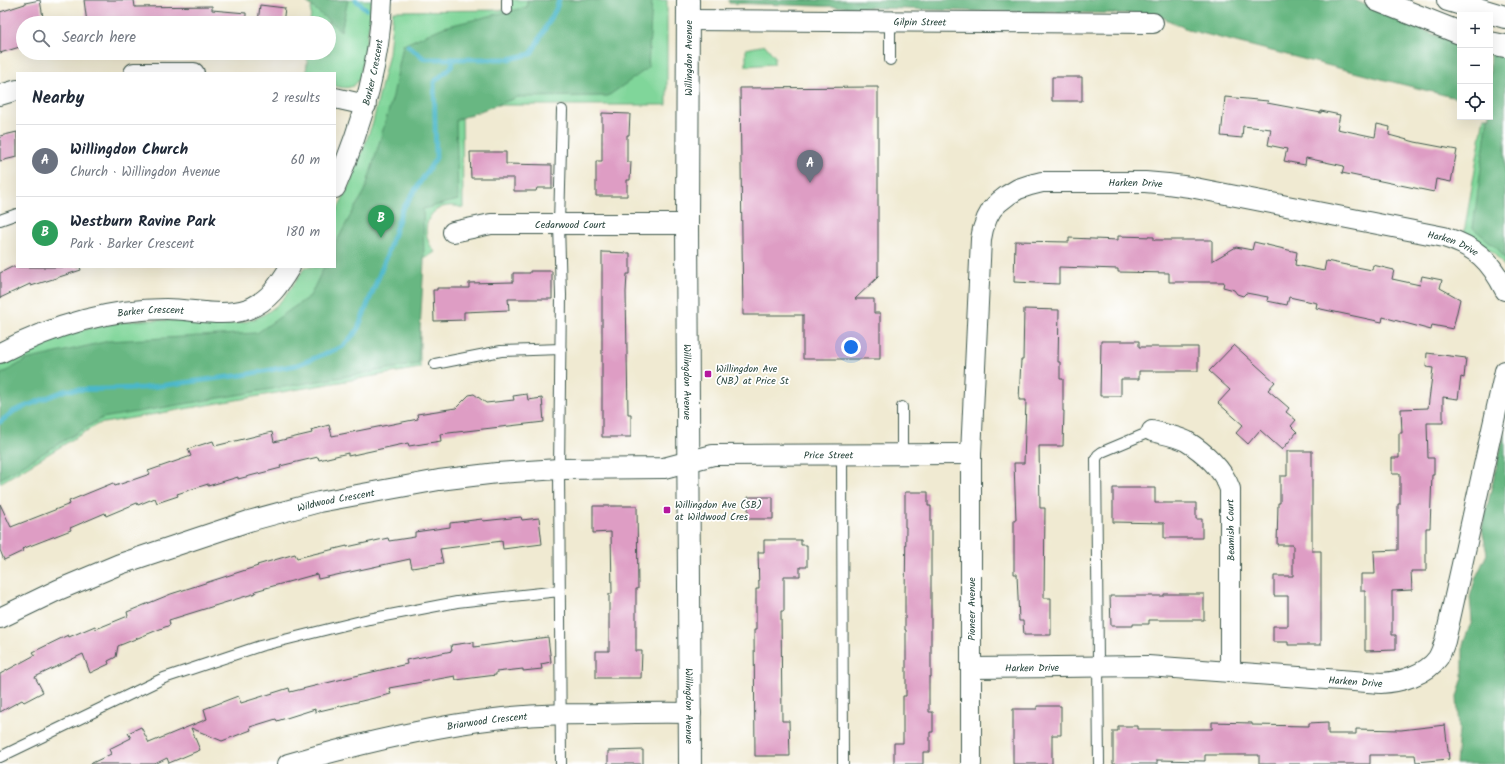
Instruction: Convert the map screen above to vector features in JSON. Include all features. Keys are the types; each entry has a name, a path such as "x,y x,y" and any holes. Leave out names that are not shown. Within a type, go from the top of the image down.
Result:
{"main road":[{"path":"1377,0 1457,32"},
{"path":"1448,0 1505,17"},
{"name":"Willingdon Avenue","path":"688,10 687,224 691,713 690,764"},
{"path":"1493,43 1505,46"}],"street":[{"name":"Barker Crescent","path":"336,186 366,105 376,55 382,0"},
{"name":"Gilpin Street","path":"688,10 890,22 1153,22"},
{"path":"0,95 16,90"},
{"path":"336,98 366,105"},
{"name":"Harken Drive","path":"971,454 979,277 983,229 992,209 999,202 1008,195 1030,185 1042,182 1145,182 1168,184 1190,187 1444,237 1469,246 1478,252 1496,272 1505,290"},
{"name":"Cedarwood Court","path":"453,232 491,224 687,224"},
{"name":"Barker Crescent","path":"0,353 21,342 70,323 109,313 140,309 168,308 224,313 247,309 268,298 276,290 289,268"},
{"name":"Harken Drive","path":"972,668 1148,666 1381,683 1393,683 1425,670 1438,658 1445,641 1505,371"},
{"name":"Beamish Court","path":"1152,431 1185,441 1191,445 1214,463 1221,472 1230,489 1230,671"},
{"name":"Price Street","path":"688,461 713,454 971,454"},
{"name":"Pioneer Avenue","path":"971,454 971,764"},
{"name":"Wildwood Crescent","path":"0,618 58,590 120,564 249,521 319,502 439,480 498,473 559,469 664,468 688,461"},
{"name":"Briarwood Crescent","path":"288,764 399,735 454,724 505,718 561,714 691,713"}],"lane":[{"path":"890,22 890,60"},
{"path":"561,764 559,469 561,349 559,224 562,110"},
{"path":"0,220 16,214"},
{"path":"435,364 501,351 561,349"},
{"path":"902,407 902,453"},
{"path":"1099,764 1096,460 1098,455 1102,452 1152,431"},
{"path":"842,454 843,764"},
{"path":"0,757 164,678 260,646 369,619 457,602 560,591"}],"green space":[{"path":"304,0 348,0 341,31 336,27 336,16 323,16"},
{"path":"312,0 372,0 360,77 353,86 346,88 336,86 336,72 306,72 307,60 336,60 336,16 311,16"},
{"path":"507,0 667,0 667,105 462,105 463,208 452,206 443,207 435,211 430,217 427,225 426,233 429,243 435,252 420,262 420,368 98,424 0,483 0,363 53,339 109,324 147,320 226,324 252,320 275,307 291,288 304,268 336,268 336,212 350,184 373,122 389,53 393,11 507,10"},
{"path":"527,0 652,0 648,68 608,96 518,97 456,120 458,200 423,209 424,262 418,364 102,418 0,479 0,375 26,360 109,341 257,333 310,296 324,268 336,268 336,243 365,191 393,96 403,45 444,27 527,7"},
{"path":"728,0 1354,0 1457,43 1457,98 1189,30 1155,14 967,11 729,3"},
{"path":"765,45 776,58 774,58 774,64 746,66 746,49"},
{"path":"1493,54 1505,56 1505,259 1498,249 1473,228 1488,120 1493,120"},
{"path":"1505,104 1505,268 1497,257 1487,248 1476,239 1464,233 1483,120 1493,120 1493,114"},
{"path":"1505,431 1505,764 1456,764 1459,730 1457,697 1463,677 1463,644 1472,620 1470,597 1476,577 1487,554 1482,528"}],"building":[{"path":"40,0 43,16 16,16 16,48 0,53 0,12 25,3"},
{"path":"84,0 134,0 135,7 212,6 212,10 246,13 246,16 86,16"},
{"path":"260,5 285,8 284,16 259,16"},
{"path":"1052,77 1082,77 1082,101 1052,101"},
{"path":"878,87 878,277 855,299 874,299 874,313 880,313 880,359 803,359 803,315 743,315 740,88"},
{"path":"1225,97 1268,101 1267,103 1340,115 1337,129 1375,137 1377,124 1390,127 1389,135 1415,142 1457,150 1451,182 1436,179 1434,192 1342,173 1344,166 1306,158 1305,165 1284,161 1287,149 1268,145 1271,129 1243,126 1242,138 1221,136"},
{"path":"602,113 630,114 629,135 627,135 627,162 631,162 630,180 627,180 627,196 596,196 596,161 602,161"},
{"path":"16,132 16,157 0,161 0,136"},
{"path":"470,152 506,152 506,164 552,165 552,188 537,188 536,191 514,191 514,178 471,178"},
{"path":"1118,236 1154,237 1154,240 1212,240 1212,261 1236,247 1252,250 1254,242 1297,252 1295,265 1324,271 1326,261 1372,270 1373,265 1394,270 1392,279 1420,285 1422,276 1442,280 1440,288 1460,299 1453,329 1432,325 1431,330 1383,317 1382,322 1316,308 1317,303 1289,297 1287,305 1267,301 1268,297 1246,293 1243,296 1237,294 1234,290 1223,287 1224,282 1169,282 1169,273 1118,272 1118,269 1059,267 1059,284 1014,282 1015,241 1069,242 1069,238 1118,240"},
{"path":"602,252 630,253 630,274 627,274 626,292 628,414 631,414 631,437 602,437"},
{"path":"12,267 80,268 81,270 31,286 30,284 0,298 0,273"},
{"path":"530,271 552,271 552,299 508,299 509,310 464,312 464,320 434,321 433,290 437,290 437,288 469,288 469,283 513,282 513,273 530,273"},
{"path":"1024,309 1059,310 1058,362 1060,362 1060,379 1063,379 1063,446 1039,446 1040,508 1045,508 1044,598 1051,598 1051,635 1024,635 1023,621 1019,621 1017,574 1014,574 1014,520 1016,520 1014,463 1024,463 1026,400 1019,400 1021,360 1023,360"},
{"path":"1101,341 1139,341 1139,347 1198,347 1198,371 1139,371 1139,379 1121,379 1121,396 1100,396"},
{"path":"1234,345 1275,382 1268,390 1289,408 1286,412 1296,420 1291,426 1297,432 1282,450 1260,430 1248,444 1236,433 1243,425 1218,403 1230,390 1209,371"},
{"path":"1427,353 1466,358 1464,378 1461,377 1458,399 1443,397 1443,423 1427,423 1428,458 1434,458 1434,475 1432,475 1430,528 1426,528 1426,571 1411,571 1412,590 1392,591 1392,635 1396,635 1396,650 1365,651 1365,591 1361,591 1361,574 1375,574 1374,551 1398,550 1398,504 1400,504 1400,474 1392,474 1392,458 1399,458 1399,433 1402,433 1401,409 1428,408 1433,368 1426,367"},
{"path":"474,394 486,403 514,400 513,396 527,394 528,400 542,398 544,422 440,434 441,441 409,446 408,443 348,456 348,453 319,460 318,457 280,466 281,468 238,479 238,477 208,486 208,484 177,494 178,496 157,503 155,498 138,505 137,503 106,516 105,513 70,528 71,530 22,549 23,551 4,560 0,550 0,504 11,527 70,504 69,501 113,483 115,486 150,474 148,471 191,456 188,449 213,441 215,446 272,432 274,442 312,433 311,430 329,425 332,436 418,419 417,414 456,408 469,395"},
{"path":"1287,451 1312,451 1312,551 1321,551 1321,645 1288,645 1288,642 1273,642 1273,626 1288,626 1288,596 1274,596 1274,576 1293,576 1293,545 1277,545 1280,476 1287,476"},
{"path":"1113,488 1155,488 1155,503 1196,503 1196,519 1202,519 1202,538 1164,538 1164,523 1113,522"},
{"path":"905,492 928,492 928,506 931,506 931,677 929,677 929,712 933,712 933,732 930,732 930,752 923,752 923,764 894,764 894,743 903,743 903,696 906,696"},
{"path":"748,497 773,497 773,519 748,519"},
{"path":"593,506 637,506 638,589 636,589 636,651 642,651 641,678 596,678 596,651 609,651 609,594 612,594 611,532 593,533"},
{"path":"521,517 522,520 539,518 542,544 503,549 502,541 440,549 443,563 412,568 410,559 318,579 317,574 255,591 256,593 169,620 170,625 118,646 116,657 108,661 109,664 90,673 83,654 35,677 43,692 24,702 22,700 0,712 0,674 35,655 33,652 68,635 69,637 95,626 96,629 128,616 127,612 171,594 295,554 297,558 388,538 389,541 415,537 415,532 450,527 450,523 482,519 483,521"},
{"path":"764,540 801,540 801,545 807,545 807,567 800,567 800,576 784,576 784,611 781,611 782,721 789,721 790,756 755,756 754,630 756,630 756,589 759,589 758,552 764,552"},
{"path":"1164,594 1204,594 1204,620 1149,620 1149,624 1111,626 1110,596 1164,596"},
{"path":"548,637 551,662 541,664 542,669 523,671 523,669 496,672 496,675 456,680 455,676 389,688 391,694 315,712 315,709 277,721 276,719 250,727 251,730 222,741 191,728 200,750 169,763 167,758 155,764 90,764 111,754 109,749 131,738 128,733 141,727 149,743 207,719 204,709 238,696 241,703 289,688 290,692 407,664 406,660 452,651 451,645 474,642 474,647"},
{"path":"1037,706 1061,706 1061,735 1052,735 1052,764 1013,764 1013,709 1037,709"},
{"path":"1212,722 1252,723 1252,725 1309,726 1309,723 1328,722 1328,734 1356,734 1356,729 1401,730 1445,725 1449,759 1416,762 1415,755 1370,755 1370,764 1259,764 1259,755 1205,755 1205,761 1157,760 1157,764 1113,764 1113,731 1118,731 1118,726 1138,726 1138,729 1212,729"},
{"path":"643,750 643,764 608,764 608,751"}],"waterway":[{"path":"356,0 366,9"},
{"path":"408,46 425,59 509,59 531,54 556,9 559,0"},
{"path":"0,422 14,411 66,390 143,388 243,375 297,365 342,347 357,331 386,258 402,210 436,158 434,82 451,67 454,59"}],"place":[{"name":"Willingdon Church","path":"810,183"},
{"name":"Westburn Ravine Park","path":"381,238"},
{"name":"Willingdon Ave (NB) at Price St","path":"708,374"},
{"name":"Willingdon Ave (SB) at Wildwood Cres","path":"667,510"}]}
